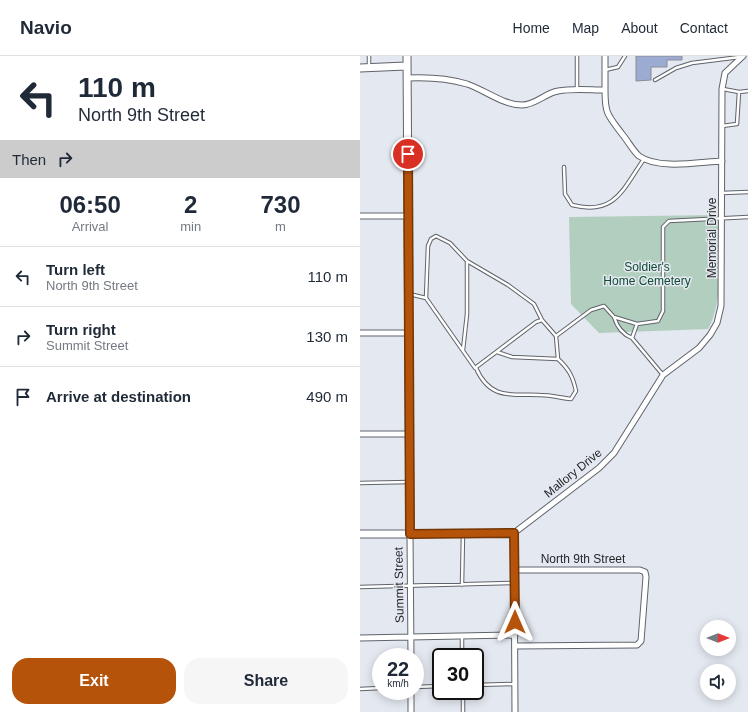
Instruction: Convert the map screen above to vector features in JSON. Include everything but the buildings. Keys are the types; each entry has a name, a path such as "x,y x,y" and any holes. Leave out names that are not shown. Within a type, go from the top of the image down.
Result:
{"street":[{"name":"Summit Street","path":"407,56 411,648"},
{"path":"605,56 605,109 610,119 638,156 655,163 672,164 722,161"},
{"name":"Memorial Drive","path":"647,400 664,375 699,348 710,335 717,323 721,306 723,218 722,89 725,73 743,56"},
{"path":"360,68 406,66"},
{"path":"407,78 449,79 468,84 510,103 522,105 535,102 547,94 559,90 605,90"},
{"path":"360,216 408,216"},
{"path":"360,333 408,333"},
{"name":"Mallory Drive","path":"514,533 604,463 614,453 647,400"},
{"path":"360,434 409,434"},
{"path":"360,534 514,533 515,712"},
{"name":"North 9th Street","path":"515,570 640,570 645,572 646,577 641,641 637,645 630,647 515,646"},
{"path":"360,638 515,635"},
{"path":"411,700 411,712"}],"lane":[{"path":"369,56 369,68"},
{"path":"576,56 577,90"},
{"path":"605,70 618,67 625,56"},
{"path":"655,80 676,68 692,63 743,56"},
{"path":"722,89 739,92 748,91"},
{"path":"722,126 737,124 739,92"},
{"path":"564,168 565,194 572,205 586,209 598,208 610,203 618,197 627,186 644,158"},
{"path":"722,193 748,192"},
{"path":"614,317 637,324 658,322 664,311 663,227 669,221 748,217"},
{"path":"497,352 512,357 558,359 569,368 576,391 571,399 542,395 500,394 489,388 480,378 475,368 426,298 428,246 431,239 436,236 450,243 467,261 508,285 534,304 542,320 556,336 558,359"},
{"path":"462,351 467,314 467,261"},
{"path":"408,294 426,298"},
{"path":"556,336 591,310 604,306 614,317 616,325 624,335 632,338 664,375"},
{"path":"475,368 536,322 542,320"},
{"path":"632,338 637,324"},
{"path":"360,483 409,482"},
{"path":"462,585 463,533"},
{"path":"360,587 515,583"},
{"path":"462,636 462,648"},
{"path":"484,685 515,684"},
{"path":"360,689 372,688"},
{"path":"463,700 463,712"}],"green space":[{"name":"Soldier's Home Cemetery","path":"720,215 719,290 713,318 708,329 599,333 571,304 569,217"}],"route":[{"path":"408,154 410,534 514,533 515,622"}]}
